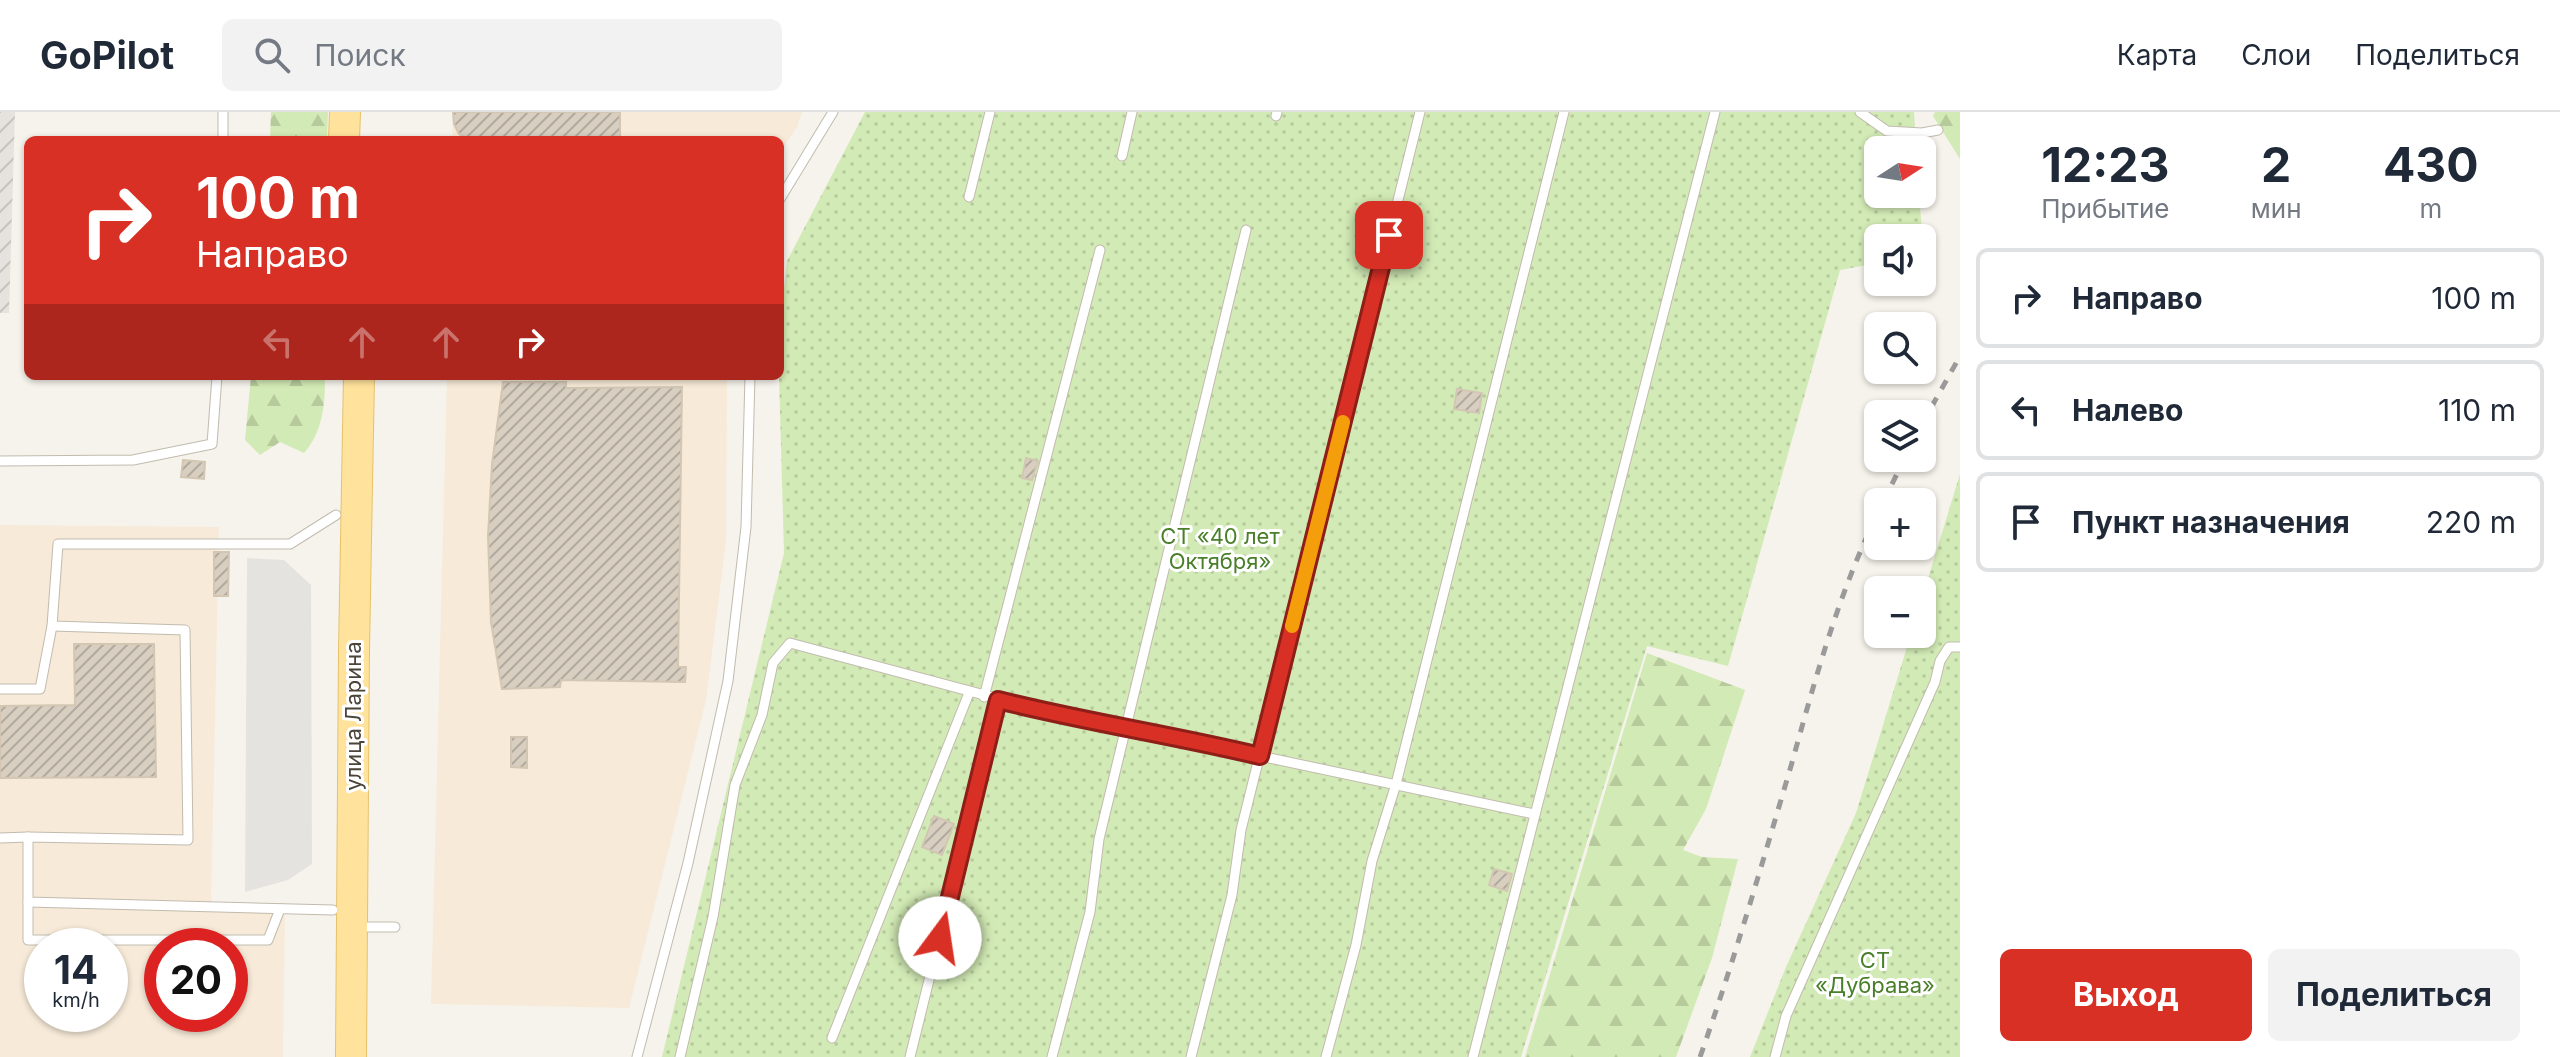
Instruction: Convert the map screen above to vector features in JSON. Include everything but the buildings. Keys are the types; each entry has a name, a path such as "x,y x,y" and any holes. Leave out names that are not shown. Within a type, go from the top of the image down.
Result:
{"main road":[{"path":"344,136 345,112"},
{"path":"365,112 365,136"},
{"name":"улица Ларина","path":"339,380 336,515 342,918 351,1057"},
{"name":"улица Ларина","path":"332,1057 342,918 354,650 359,380"}],"lane":[{"path":"223,112 223,136"},
{"path":"784,192 833,112"},
{"path":"969,197 990,112"},
{"path":"1122,156 1132,112"},
{"path":"1191,1057 1232,895 1241,830 1420,112"},
{"path":"1326,1057 1356,945 1372,861 1396,784 1564,112"},
{"path":"1473,1057 1715,112"},
{"path":"1860,112 1887,131 1922,133 1938,130"},
{"path":"1052,1057 1090,912 1099,839 1246,230"},
{"path":"984,697 1100,250"},
{"path":"0,461 133,460 212,444 217,380"},
{"path":"637,1057 688,863 728,681 746,527 750,380"},
{"path":"0,689 40,689 52,626 58,544 290,544 336,515"},
{"path":"0,838 188,840 185,630 52,626"},
{"path":"680,1057 713,917 735,785 762,715 773,663 790,643 984,697 1534,814"},
{"path":"1775,1057 1786,1016 1935,682 1940,661 1949,647 1960,647"},
{"path":"832,1038 969,693"},
{"path":"910,1057 998,700"},
{"path":"28,837 28,940 268,940 280,909"},
{"path":"28,902 280,909 395,927"}],"shaded area":[{"path":"0,112 15,112 9,313 0,313"},
{"path":"453,112 802,112 797,127 784,147 784,136 452,136"},
{"path":"447,380 727,380 726,541 706,700 629,1008 431,1004"},
{"path":"0,525 219,527 211,908 285,905 283,1057 0,1057"},
{"path":"247,558 284,560 311,585 312,864 288,880 245,892"}],"green space":[{"path":"271,112 328,112 327,136 270,136"},
{"name":"СТ «40 лет Октября»","path":"865,112 1914,112 1915,136 1864,136 1864,208 1920,208 1921,224 1864,224 1864,266 1840,270 1728,666 1647,646 1521,1057 662,1057 784,553 779,380 784,380 787,261"},
{"path":"1935,112 1960,112 1960,159 1933,116"},
{"path":"251,380 325,380 319,427 304,453 280,442 260,455 245,440"},
{"name":"СТ «Дубрава»","path":"1960,474 1960,1057 1750,1057 1786,967 1856,813 1907,648 1936,648 1936,576 1929,576"},
{"path":"1647,653 1745,690 1706,809 1683,850 1702,857 1738,859 1712,958 1676,1057 1525,1057"}],"railway":[{"path":"1935,400 1960,356"},
{"path":"1890,488 1898,472"},
{"path":"1700,1057 1747,912 1828,638 1864,544"}],"slow traffic":[{"path":"1292,626 1343,422"}],"route":[{"path":"940,938 998,700 1260,756 1389,235"}]}
